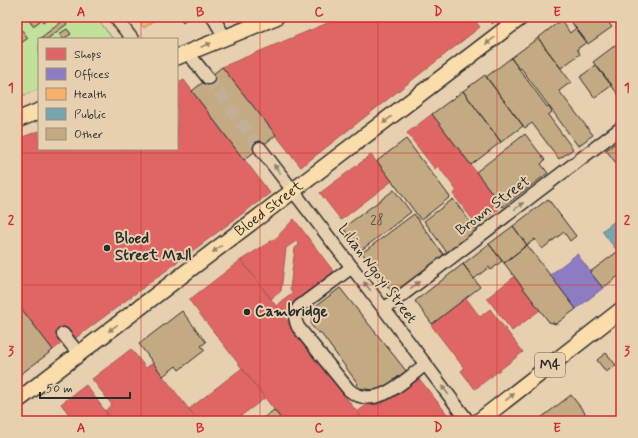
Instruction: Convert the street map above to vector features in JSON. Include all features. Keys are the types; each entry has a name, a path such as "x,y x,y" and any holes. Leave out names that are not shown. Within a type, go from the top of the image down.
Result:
{"main road":[{"path":"183,55 276,17"},
{"name":"Bloed Street","path":"17,401 521,17"},
{"path":"17,120 38,111"},
{"name":"M4","path":"479,421 621,310"}],"street":[{"path":"115,17 131,38"},
{"path":"213,17 225,38"},
{"path":"183,55 208,78"},
{"name":"Brown Street","path":"384,308 621,128"},
{"name":"Lilian Ngoyi Street","path":"260,148 384,308 468,421"},
{"path":"352,267 300,306 295,312 298,326 349,390 354,394 375,398 386,394 426,364"},
{"path":"63,334 79,354"}],"green space":[{"path":"17,17 96,17 112,38 38,38 38,89 17,98"}],"building: Shops":[{"path":"342,17 472,17 480,27 301,167 222,67"},
{"path":"487,17 502,17 492,24"},
{"name":"Bloed Street Mall","path":"184,80 270,193 73,340 64,327 56,333 63,342 53,350 17,303 17,139 38,131 38,150 178,150 178,83"},
{"path":"432,114 502,206 477,225 453,194 457,191 438,166 435,169 407,133"},
{"path":"371,155 392,181 341,220 320,193"},
{"path":"294,219 337,276 284,316 276,306 293,293 290,289 295,248 299,245 296,241 286,248 281,291 271,299 241,260 276,238"},
{"path":"241,260 364,421 283,421 189,300"},
{"path":"514,277 540,310 512,331 487,298"},
{"path":"466,298 480,317 490,309 523,352 475,389 461,371 464,368 431,325"},
{"path":"131,349 146,368 153,363 198,421 113,421 105,411 112,405 92,379"},
{"path":"242,368 265,398 234,421 198,421 189,409"},
{"path":"417,376 451,419 449,421 364,421 357,412 374,399 379,405"},
{"path":"86,385 113,421 74,421 61,404"}],"building: Offices":[{"path":"577,254 603,288 576,309 550,275"}],"building: Health":[{"path":"136,17 160,17 144,28"}],"building: Public":[{"path":"621,216 621,256 602,231"}],"building: Other":[{"path":"31,17 37,17 40,21 33,26 28,19"},
{"path":"39,17 49,17 43,22"},
{"path":"179,17 189,17 183,22"},
{"path":"579,17 604,17 612,27 588,44 572,23"},
{"path":"64,20 67,24 48,38 40,38"},
{"path":"561,20 570,33 576,28 587,42 577,49 580,54 561,68 538,38"},
{"path":"17,24 28,38 17,46"},
{"path":"67,29 71,34 62,38 59,34"},
{"path":"538,38 571,82 559,91 593,135 578,146 521,68 519,69 511,58"},
{"path":"621,41 621,98 593,62"},
{"path":"511,58 547,107 548,106 552,112 548,115 573,149 559,159 532,123 525,128 486,77"},
{"path":"596,65 612,85 595,98 580,77"},
{"path":"222,67 276,135 244,160 192,91"},
{"path":"485,75 523,126 501,142 463,91"},
{"path":"463,91 501,142 471,165 432,114"},
{"path":"525,134 545,160 541,164 548,173 503,207 476,172"},
{"path":"406,139 450,197 421,220 377,161"},
{"path":"621,139 621,165 619,167 606,150"},
{"path":"394,190 411,212 360,251 343,228"},
{"path":"453,199 477,231 448,254 424,221"},
{"path":"548,199 576,236 570,241 564,232 542,249 535,239 527,245 513,226"},
{"path":"414,214 446,258 395,296 362,253"},
{"path":"513,226 527,245 504,263 489,244"},
{"path":"489,244 502,261 491,270 489,267 474,279 463,264"},
{"path":"527,245 576,309 556,324 549,322 504,263"},
{"path":"617,252 621,256 621,274 603,288 590,272"},
{"path":"463,264 480,287 432,324 415,301"},
{"path":"340,288 407,372 387,392 359,388 357,385 358,384 320,332 318,333 311,325 313,308"},
{"path":"17,303 53,350 17,377"},
{"path":"182,311 206,342 201,346 205,350 179,370 176,366 163,376 139,344"},
{"path":"606,353 616,365 606,372 597,360"},
{"path":"571,395 591,421 537,421"},
{"path":"274,410 283,421 259,421"}],"tunnel":[{"path":"208,78 260,148"}],"place":[{"name":"Bloed Street Mall","path":"107,248"},
{"name":"Cambridge","path":"247,312"}]}
